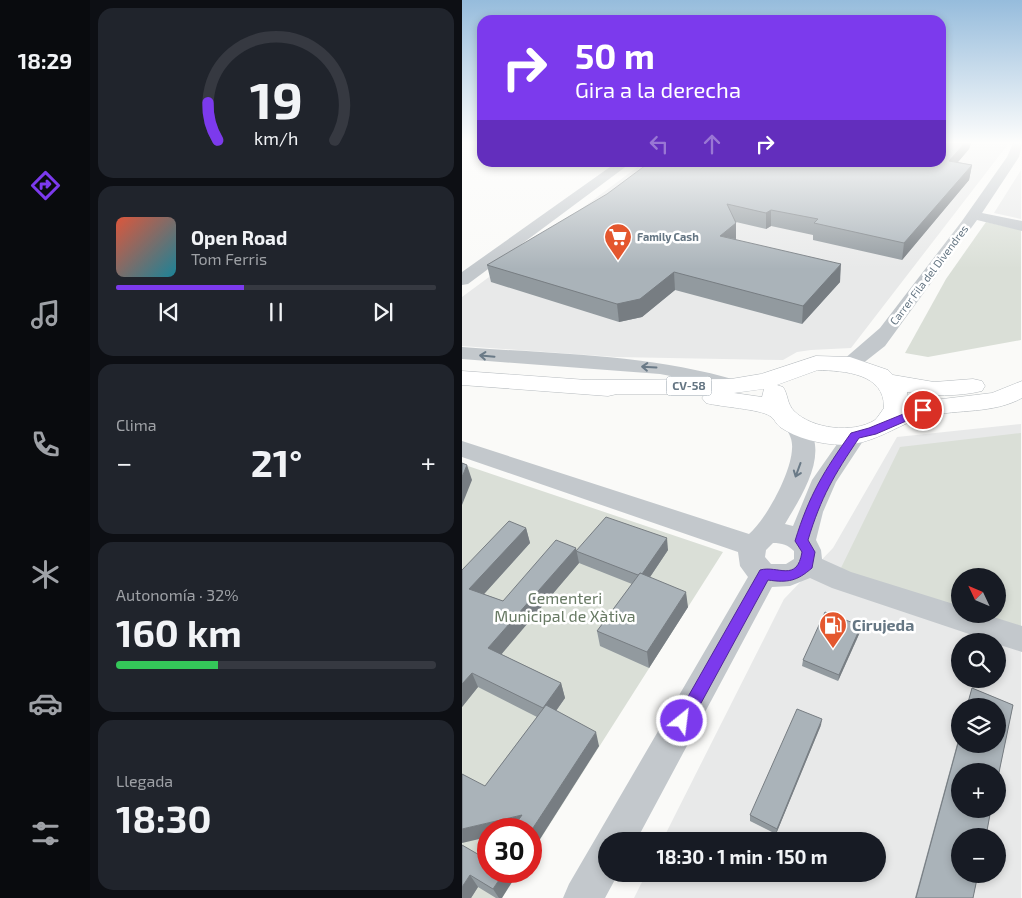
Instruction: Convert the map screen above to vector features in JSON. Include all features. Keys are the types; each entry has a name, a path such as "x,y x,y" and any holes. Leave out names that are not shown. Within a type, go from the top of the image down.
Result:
{"main road":[{"name":"CV-58","path":"589,387 730,386 765,381 816,363 869,372 934,389 984,386 1022,388"},
{"path":"869,372 898,399 897,408 886,424"},
{"path":"786,417 774,400 774,390 787,373"},
{"name":"CV-58","path":"462,378 589,387 681,397 730,398 764,405 812,432 826,435 855,435 872,431 923,410 1002,398 1022,388"}],"street":[{"path":"462,280 594,185"},
{"name":"Carrer Fila del Divendres","path":"869,372 878,342 994,185"},
{"path":"973,214 1022,226"},
{"path":"462,354 660,368 696,375 730,386"},
{"path":"620,832 761,552 791,488 804,455 803,438 786,417"},
{"path":"462,450 761,552 784,577 794,575 804,552 810,512 824,480 855,435"},
{"path":"761,552 784,533 804,552 842,580 1022,639"},
{"path":"583,898 598,871"}],"shaded area":[{"path":"613,185 977,185 851,348 797,352 783,360 615,357 462,346 462,297"},
{"path":"1012,185 1021,185 1021,219 994,213"},
{"path":"1021,424 1021,898 634,898 642,882 886,882 886,832 667,832 784,599 833,548 897,437"}],"green space":[{"path":"986,222 1021,230 1021,340 928,357 905,353 946,279"},
{"path":"1021,433 1021,628 1005,623 1006,568 951,568 951,605 840,570 900,447"},
{"name":"Cementeri Municipal de Xàtiva","path":"462,464 723,552 542,837 542,818 477,818 477,883 511,883 502,898 462,898"}],"building":[{"path":"619,185 955,185 904,243 814,223 818,219 771,210 766,213 727,204 736,223 720,236 841,264 803,306 674,272 640,299 617,304 487,265"},
{"path":"462,463 467,465 462,477"},
{"path":"606,517 667,538 642,574 638,575 576,551"},
{"path":"509,521 526,528 469,589 503,601 556,540 576,548 488,648 561,683 543,708 472,673 462,684 462,570"},
{"path":"640,573 686,592 647,652 597,631"},
{"path":"825,612 861,626 839,675 803,660"},
{"path":"972,688 996,698 969,698"},
{"path":"1006,702 1013,705 1006,739"},
{"path":"546,705 596,732 540,818 520,818 522,815 509,818 477,818 477,826 462,829 462,774 485,786"},
{"path":"797,709 822,719 777,829 750,815"},
{"path":"955,753 1003,753 1001,763 953,763"},
{"path":"951,769 951,818 989,818 987,828 951,828 951,883 976,883 973,898 916,898"},
{"path":"462,845 477,854 477,879 470,875 462,887"},
{"path":"483,883 497,883 493,889"}],"place":[{"name":"Family Cash","path":"618,261"},
{"name":"Cirujeda","path":"833,649"}],"route":[{"path":"682,721 765,574 774,577 794,575 807,564 809,552 802,541 810,512 824,480 855,435 872,431 923,410"}]}
